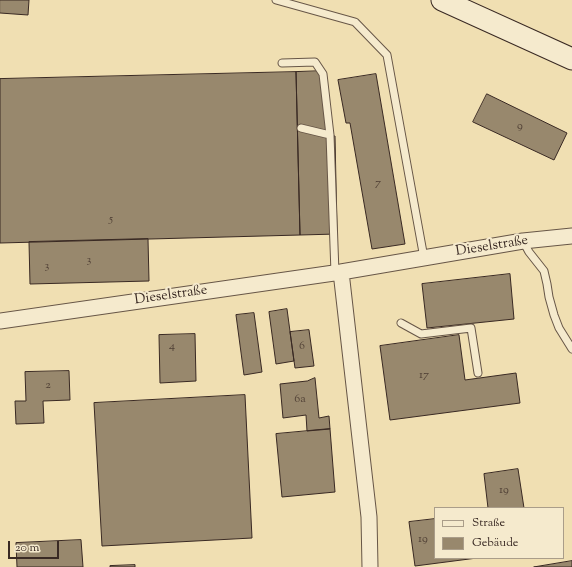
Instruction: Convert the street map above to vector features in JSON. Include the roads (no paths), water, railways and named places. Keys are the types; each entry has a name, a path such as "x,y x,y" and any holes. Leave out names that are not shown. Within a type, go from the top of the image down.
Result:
{"main road":[{"path":"442,0 572,59"}],"street":[{"name":"Dieselstraße","path":"0,321 338,273 523,241 572,236"},
{"path":"338,273 369,517 370,567"}],"lane":[{"path":"276,0 355,22 387,55 424,258"},
{"path":"282,63 315,62 323,74 330,135 338,273"},
{"path":"301,128 330,135"},
{"path":"523,241 529,252 544,271 554,315 559,328 572,349"},
{"path":"401,324 421,334 471,328 478,373"}]}
